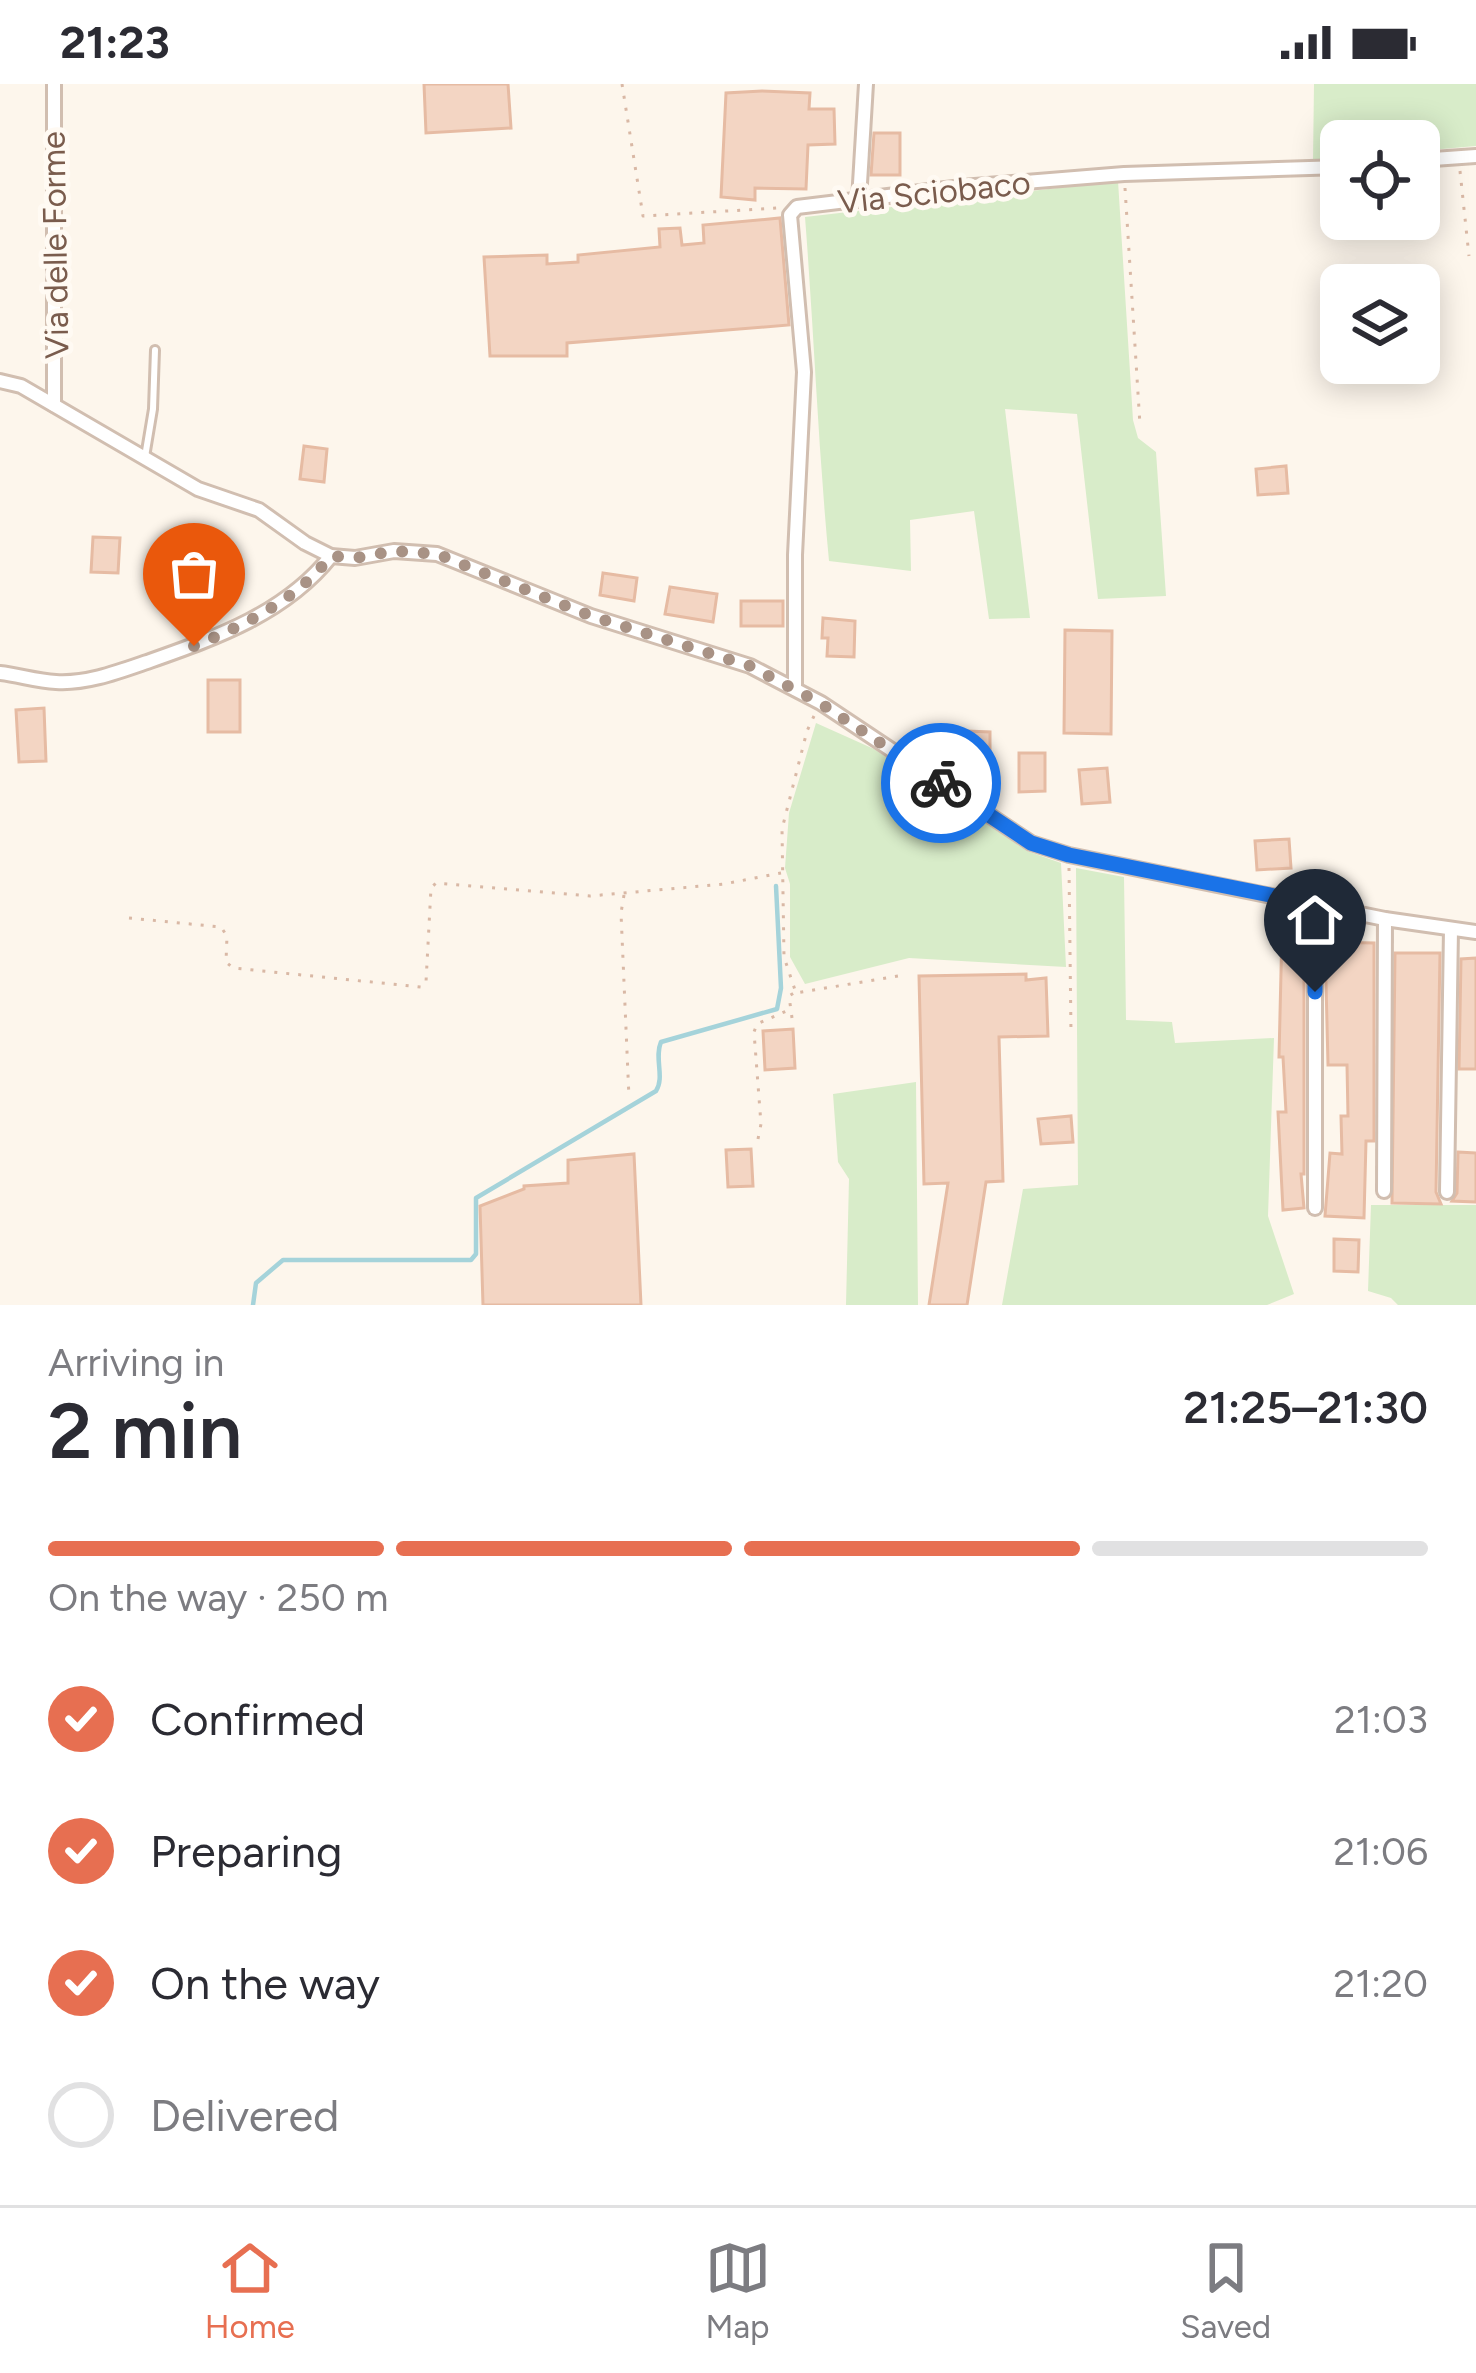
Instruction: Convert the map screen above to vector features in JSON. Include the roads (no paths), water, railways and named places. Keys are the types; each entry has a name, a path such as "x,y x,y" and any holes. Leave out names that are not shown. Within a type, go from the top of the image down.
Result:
{"street":[{"name":"Via delle Forme","path":"54,84 54,405"},
{"path":"859,200 866,84"},
{"path":"1440,158 1476,155"},
{"name":"Via Sciobaco","path":"795,688 795,555 804,372 790,214 796,207 1124,174 1320,168"},
{"path":"0,381 20,386 198,488 259,510 331,556 355,558 394,551 437,554 591,616 750,666 820,703 1031,843 1069,855 1385,919 1476,932"},
{"path":"0,673 56,682 91,679 194,646 246,624 288,597 331,556"},
{"path":"1315,904 1315,1208"},
{"path":"1384,1191 1385,919"},
{"path":"1448,1192 1451,929"}],"lane":[{"path":"145,458 155,350"}],"waterway":[{"path":"253,1305 256,1283 283,1260 471,1260 476,1254 476,1198 656,1091 661,1042 777,1009 781,988 776,886"}]}
